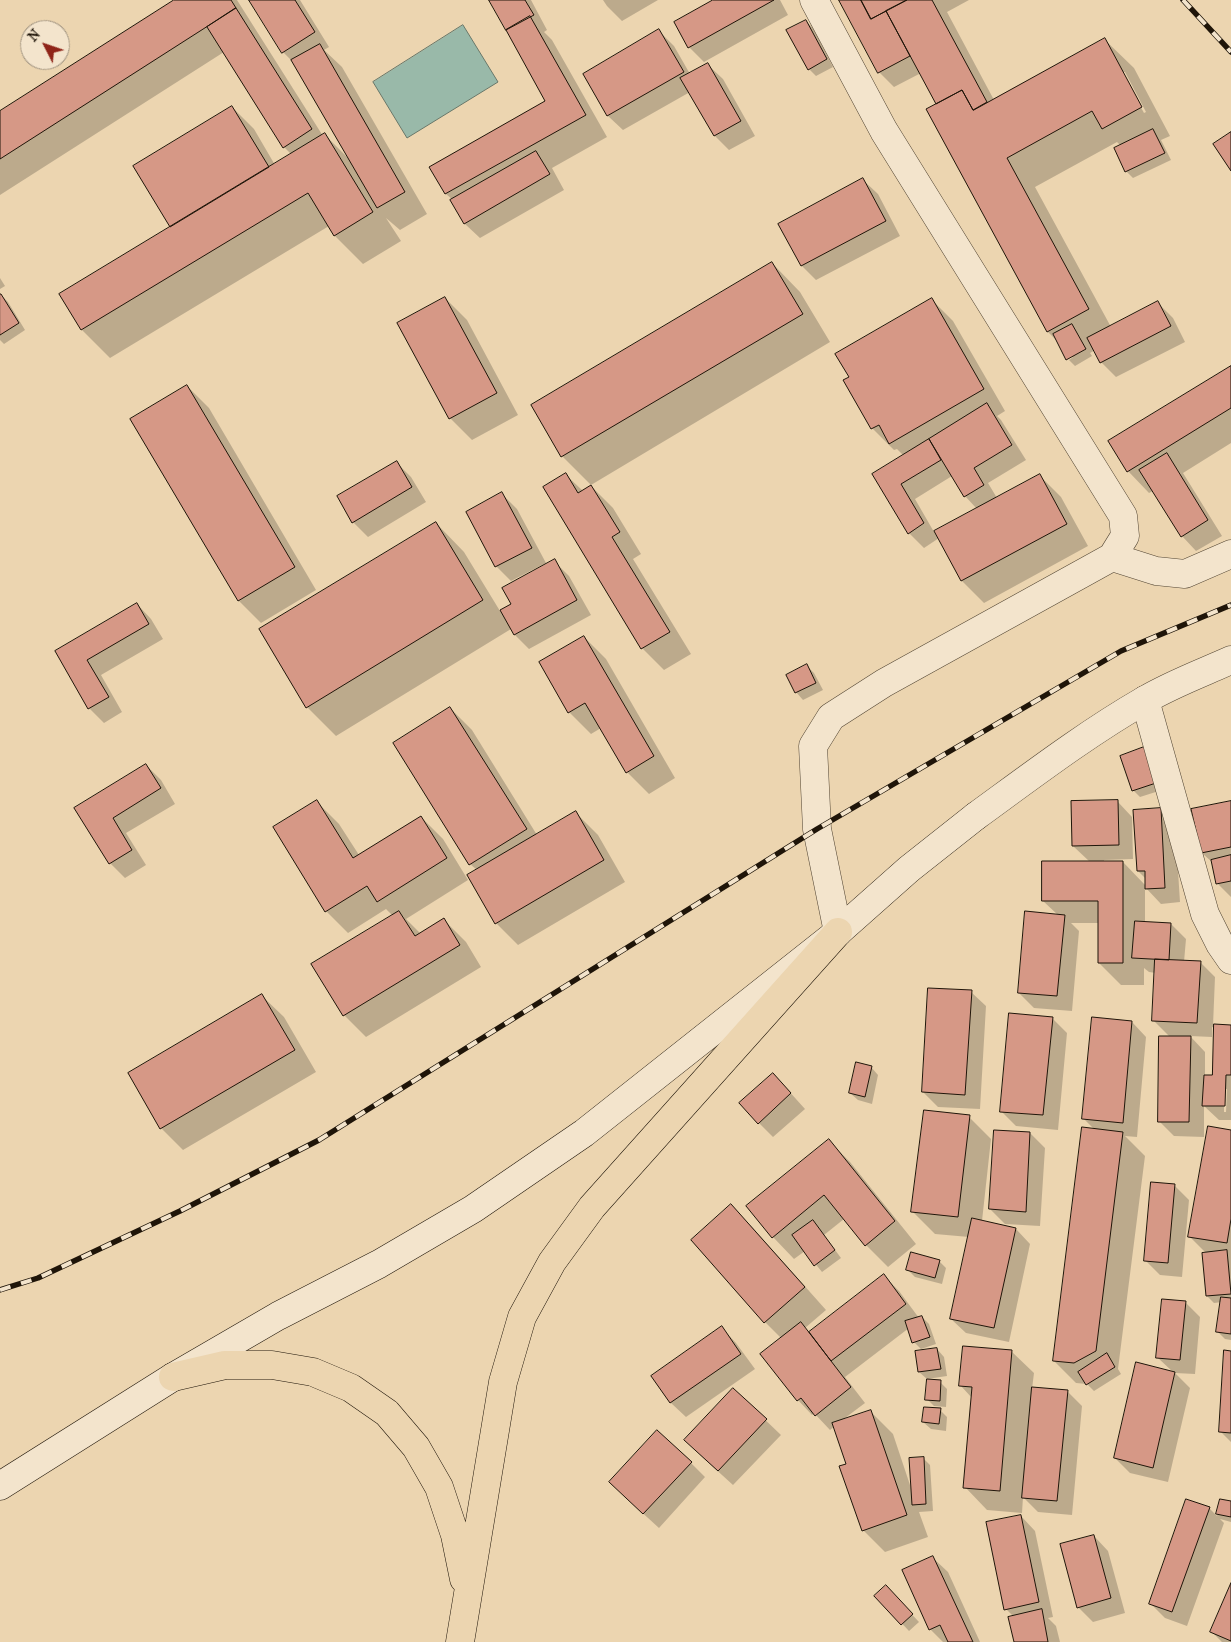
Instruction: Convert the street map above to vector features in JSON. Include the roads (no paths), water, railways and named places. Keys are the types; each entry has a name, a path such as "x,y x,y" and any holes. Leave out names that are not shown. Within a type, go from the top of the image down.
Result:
{"highway":[{"path":"459,1640 503,1382 522,1318 552,1262 592,1206 838,932"},
{"path":"173,1377 225,1365 272,1365 313,1372 351,1388 387,1413 421,1455 438,1487 455,1535 465,1586 459,1640"}],"street":[{"path":"814,0 884,132 1123,516 1125,536 1112,558 884,683 831,717 814,746 817,829 838,932"},
{"path":"1112,558 1156,571 1185,574 1231,554"},
{"path":"0,1486 173,1377 278,1316 379,1264 473,1209 584,1133 838,932 909,869 976,816 1078,743 1146,700 1231,660"},
{"path":"1146,700 1205,914 1220,944 1231,960"}],"railway":[{"path":"1183,0 1231,52"},
{"path":"0,1290 38,1278 180,1211 319,1140 817,829 1121,651 1231,605"}]}
